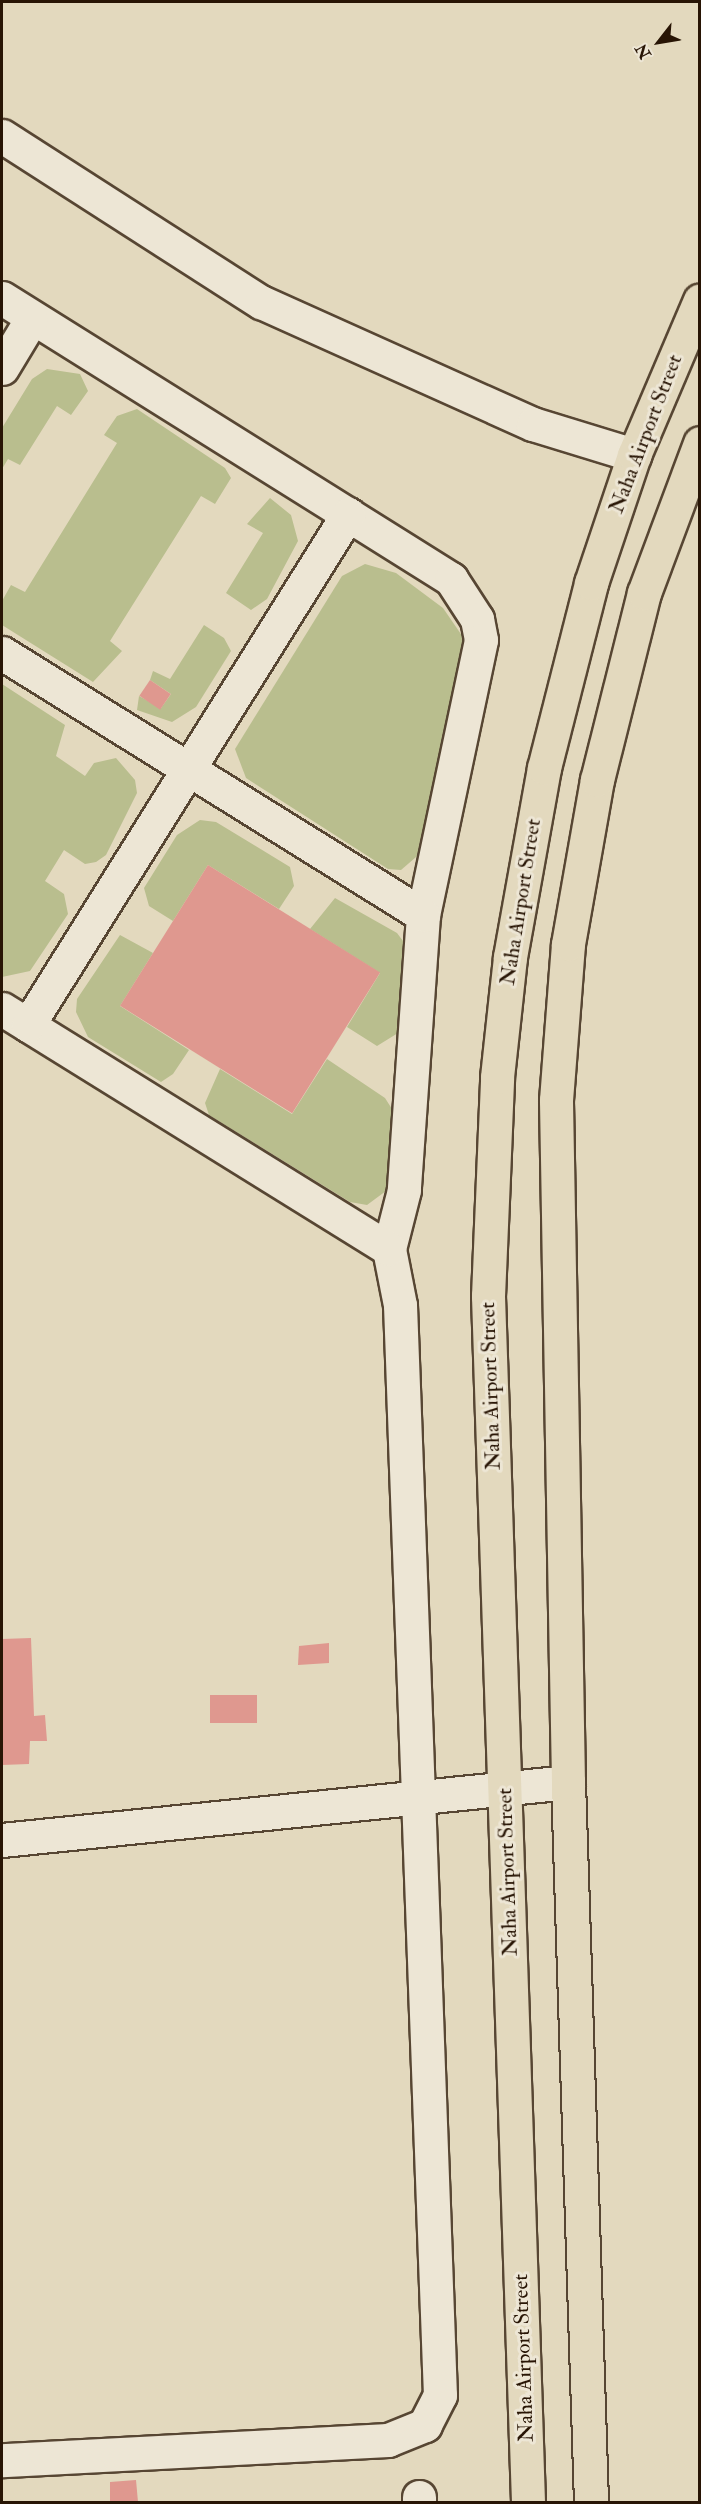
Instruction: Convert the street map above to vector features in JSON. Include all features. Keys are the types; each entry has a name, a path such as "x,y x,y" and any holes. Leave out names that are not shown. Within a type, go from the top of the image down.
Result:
{"highway":[{"name":"Naha Airport Street","path":"528,2502 488,1296 498,1066 510,957 544,768 591,583 634,455 699,300"},
{"path":"591,2502 568,1782 556,1100 568,944 597,780 644,593 699,443"}],"lane":[{"path":"2,136 261,302 533,424 634,455"},
{"path":"2,298 31,320 452,579 477,619 481,640 423,915 404,1190 389,1249 400,1305 420,1796 417,1840 440,2396 435,2412 412,2433 388,2440 2,2460"},
{"path":"2,368 31,320"},
{"path":"348,514 186,772 15,1017 389,1249"},
{"path":"2,653 186,772 423,915"},
{"path":"2,1840 568,1782"}],"green space":[{"path":"47,369 80,374 88,391 71,415 57,406 20,465 8,459 2,469 2,428 32,379"},
{"path":"137,409 225,468 231,478 215,504 201,496 110,641 122,651 93,682 2,625 2,601 11,585 25,592 117,443 104,435 117,416"},
{"path":"270,498 291,515 298,541 267,599 251,610 226,593 263,533 247,524"},
{"path":"365,564 396,573 443,608 465,640 423,851 401,870 388,869 246,778 235,749 342,576"},
{"path":"204,625 224,638 231,651 196,707 172,722 137,710 139,696 161,708 171,694 150,680 153,671 170,679"},
{"path":"2,684 65,725 56,756 85,776 94,763 116,758 135,780 137,793 106,855 96,862 85,864 64,850 45,881 64,894 68,914 30,971 2,977"},
{"path":"200,820 216,822 290,867 294,886 279,909 208,865 173,921 149,906 144,888 177,835"},
{"path":"335,898 397,933 406,945 398,1033 377,1046 347,1027 380,973 310,929"},
{"path":"120,935 153,953 120,1006 189,1050 173,1074 161,1082 88,1037 76,1012 77,999"},
{"path":"327,1059 385,1098 392,1109 390,1188 367,1205 350,1202 209,1115 205,1103 220,1069 292,1114"}],"building":[{"path":"150,680 171,694 160,710 139,696"},
{"path":"208,865 380,973 292,1113 120,1006"},
{"path":"31,1638 34,1716 45,1715 47,1741 30,1741 29,1764 2,1765 2,1639"},
{"path":"329,1643 329,1663 298,1665 299,1646"},
{"path":"210,1695 257,1695 257,1723 210,1723"},
{"path":"136,2480 138,2502 110,2502 110,2482"}]}
